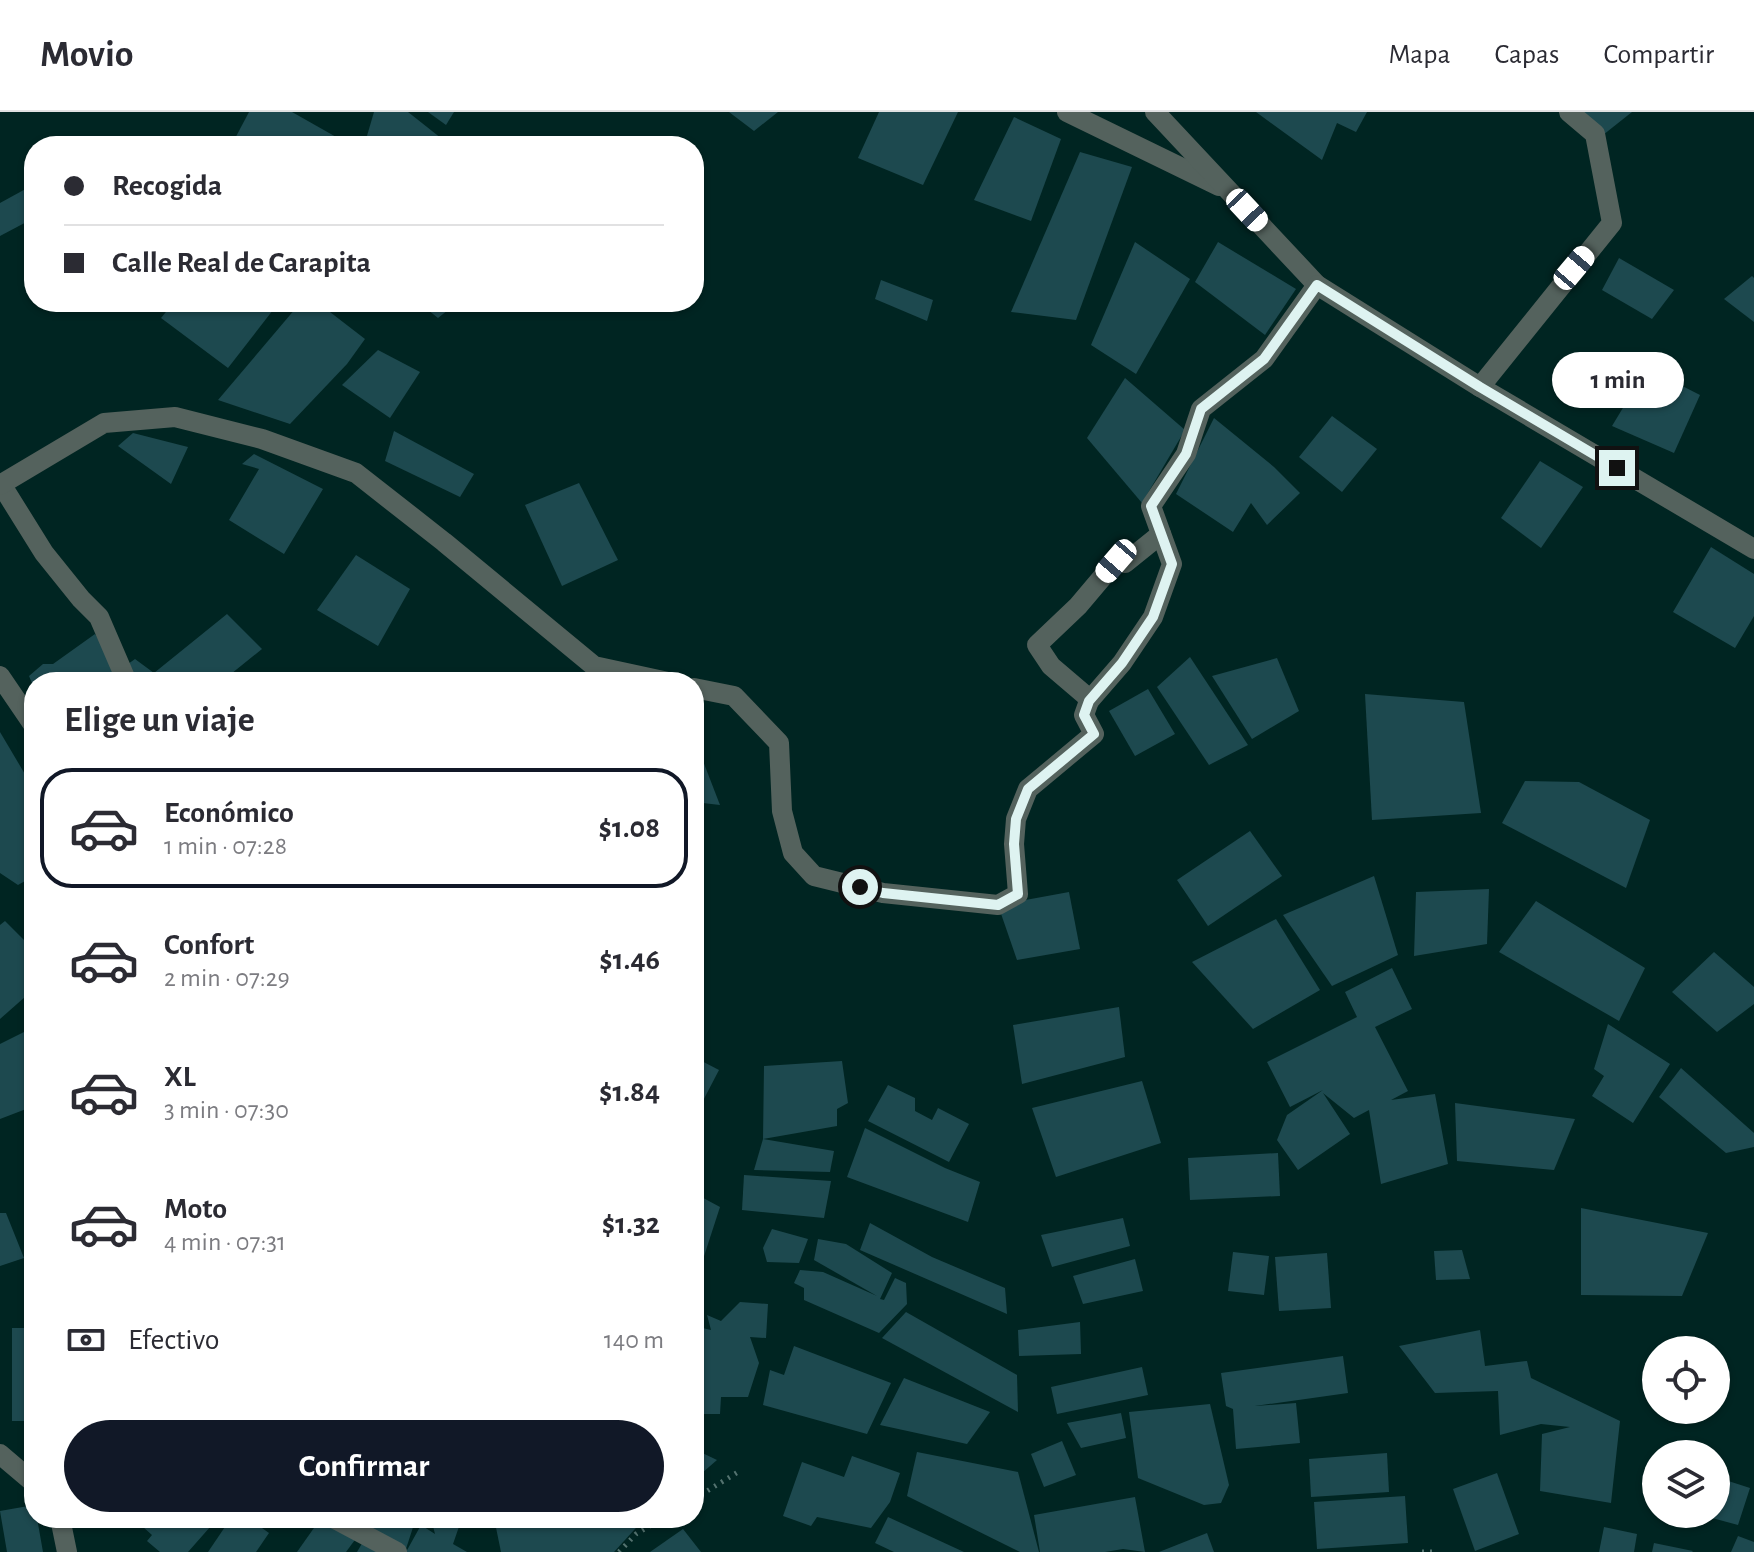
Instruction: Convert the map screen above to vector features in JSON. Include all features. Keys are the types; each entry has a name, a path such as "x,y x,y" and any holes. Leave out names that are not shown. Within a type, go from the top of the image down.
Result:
{"street":[{"path":"1067,112 1229,191"},
{"path":"1155,112 1317,285 1480,387 1754,549"},
{"path":"1480,387 1612,223 1595,134 1569,112"},
{"path":"704,690 734,696 779,743 782,811 793,853 814,876 883,893 998,905 1018,894 1014,844 1016,819 1028,789 1094,734 1084,715 1089,701 1122,663 1153,617 1172,564 1151,506 1186,454 1201,409 1264,359 1317,285"},
{"path":"123,672 99,617 44,553 1,485 104,423 175,417 262,439 356,473 594,666 622,672"},
{"path":"1089,701 1051,666 1037,645 1078,606 1116,561 1125,563 1161,534"},
{"path":"0,676 24,711"},
{"path":"0,1454 24,1474"},
{"path":"62,1528 67,1552"},
{"path":"352,1528 397,1552"}],"path":[{"path":"704,1493 738,1472"},
{"path":"619,1552 646,1528"},
{"path":"1422,1552 1435,1552"}],"building":[{"path":"249,112 292,112 334,136 236,136"},
{"path":"374,112 408,112 438,136 367,136"},
{"path":"428,112 454,112 446,125"},
{"path":"729,112 778,112 754,131"},
{"path":"879,112 958,112 923,185 858,158"},
{"path":"1256,112 1367,112 1356,132 1337,123 1322,160"},
{"path":"1577,112 1632,112 1603,135"},
{"path":"1014,117 1061,139 1031,221 974,200"},
{"path":"1080,152 1132,167 1076,320 1011,312"},
{"path":"24,190 24,223 0,236 0,203"},
{"path":"1135,242 1190,279 1136,374 1091,345"},
{"path":"1218,242 1296,289 1265,335 1195,282"},
{"path":"1619,258 1674,290 1652,319 1602,290"},
{"path":"1752,276 1754,278 1754,322 1724,299"},
{"path":"881,280 933,300 927,321 875,299"},
{"path":"166,312 271,312 228,368 161,318"},
{"path":"293,312 330,312 365,339 347,364 290,424 218,400"},
{"path":"430,312 446,312 438,318"},
{"path":"378,350 420,372 390,418 342,385"},
{"path":"1647,368 1700,395 1674,453 1612,426"},
{"path":"1125,378 1185,430 1142,503 1087,438"},
{"path":"1332,416 1377,449 1342,492 1299,457"},
{"path":"1214,418 1274,467 1300,493 1267,525 1251,503 1233,532 1176,494"},
{"path":"394,431 474,474 460,497 385,461"},
{"path":"133,433 188,447 171,484 118,446"},
{"path":"254,454 323,489 284,554 229,520 259,469 242,464"},
{"path":"1540,461 1583,487 1541,548 1501,518"},
{"path":"579,483 618,560 562,586 525,505"},
{"path":"1711,547 1754,574 1754,616 1735,648 1673,612"},
{"path":"356,555 410,589 378,646 317,610"},
{"path":"227,614 262,649 233,672 155,672"},
{"path":"95,634 121,669 117,672 34,672 43,664 53,664"},
{"path":"1190,657 1248,745 1209,765 1157,687"},
{"path":"1277,658 1299,711 1252,739 1212,676"},
{"path":"135,659 153,672 124,672 121,669"},
{"path":"1148,689 1175,734 1135,756 1109,711"},
{"path":"1365,694 1464,702 1481,813 1372,820"},
{"path":"0,732 24,772 24,882 18,885 0,873"},
{"path":"704,764 720,805 704,803"},
{"path":"1525,781 1579,782 1650,820 1626,888 1502,823"},
{"path":"1250,831 1282,876 1208,926 1177,880"},
{"path":"1374,876 1398,955 1332,986 1283,915"},
{"path":"1489,889 1487,944 1414,956 1416,892"},
{"path":"1069,892 1080,949 1017,960 998,905"},
{"path":"1536,901 1645,968 1619,1021 1499,952"},
{"path":"1276,919 1320,990 1253,1029 1192,962"},
{"path":"5,921 24,940 24,998 0,1019 0,925"},
{"path":"1714,952 1754,987 1754,1004 1717,1032 1672,992"},
{"path":"1392,968 1412,1009 1375,1027 1408,1091 1391,1100 1435,1094 1448,1164 1381,1184 1369,1110 1354,1118 1323,1093 1350,1134 1298,1170 1277,1140 1287,1115 1323,1090 1290,1107 1267,1062 1357,1017 1345,992"},
{"path":"1119,1007 1125,1057 1022,1084 1013,1025"},
{"path":"1608,1024 1670,1064 1633,1123 1592,1096 1604,1076 1594,1069"},
{"path":"24,1032 24,1110 0,1119 0,1044"},
{"path":"842,1061 848,1103 837,1109 837,1126 763,1139 764,1066"},
{"path":"704,1062 719,1070 704,1099"},
{"path":"1681,1068 1754,1133 1754,1147 1726,1153 1659,1097"},
{"path":"1142,1081 1161,1143 1056,1177 1032,1108"},
{"path":"888,1085 915,1098 915,1111 932,1120 938,1108 969,1124 949,1162 868,1121"},
{"path":"1455,1103 1575,1119 1554,1170 1457,1161"},
{"path":"865,1128 980,1182 968,1222 847,1177"},
{"path":"763,1139 834,1151 830,1172 754,1170"},
{"path":"1278,1153 1280,1196 1190,1200 1188,1158"},
{"path":"744,1175 831,1181 824,1218 742,1210"},
{"path":"704,1198 720,1207 704,1256"},
{"path":"1581,1208 1708,1233 1682,1296 1581,1295"},
{"path":"0,1213 6,1213 24,1258 0,1266"},
{"path":"1123,1218 1130,1246 1052,1267 1041,1235"},
{"path":"870,1223 932,1257 1005,1288 1007,1314 860,1250"},
{"path":"772,1229 808,1239 799,1263 767,1262 763,1248"},
{"path":"818,1239 846,1244 892,1273 880,1299 884,1300 895,1278 906,1283 907,1304 879,1333 804,1300 804,1288 794,1283 800,1270 823,1272 877,1296 814,1260"},
{"path":"1462,1250 1470,1279 1436,1280 1434,1251"},
{"path":"1233,1252 1269,1256 1264,1295 1228,1291"},
{"path":"1327,1253 1331,1308 1279,1311 1275,1257"},
{"path":"1135,1259 1143,1291 1083,1304 1073,1276"},
{"path":"740,1302 768,1304 766,1338 750,1337 759,1363 748,1397 721,1397 720,1414 704,1414 704,1328 711,1330 707,1315 721,1321"},
{"path":"906,1312 1017,1375 1018,1412 882,1338"},
{"path":"1080,1322 1081,1354 1019,1356 1018,1330"},
{"path":"12,1328 24,1328 24,1421 12,1421"},
{"path":"1480,1330 1485,1366 1527,1361 1531,1378 1620,1421 1611,1503 1540,1491 1542,1434 1570,1427 1541,1424 1500,1435 1498,1391 1435,1393 1399,1346"},
{"path":"794,1346 891,1383 867,1434 763,1405 770,1370 784,1375"},
{"path":"1343,1356 1348,1393 1255,1406 1296,1403 1300,1443 1236,1449 1233,1409 1226,1406 1221,1373"},
{"path":"1142,1367 1148,1395 1057,1414 1051,1387"},
{"path":"904,1378 990,1412 967,1444 880,1425"},
{"path":"1210,1404 1229,1485 1221,1503 1204,1505 1138,1478 1129,1412"},
{"path":"1121,1413 1126,1438 1081,1448 1067,1423"},
{"path":"1062,1441 1076,1475 1044,1487 1031,1454"},
{"path":"917,1452 1018,1472 1039,1552 1020,1552 907,1496"},
{"path":"1387,1453 1389,1492 1311,1497 1309,1459"},
{"path":"704,1454 717,1460 704,1471"},
{"path":"852,1456 900,1473 890,1502 871,1528 817,1517 811,1526 783,1516 802,1462 844,1477"},
{"path":"1497,1473 1519,1534 1475,1551 1453,1489"},
{"path":"1730,1482 1750,1488 1738,1525 1730,1523"},
{"path":"1405,1496 1408,1543 1317,1549 1314,1502"},
{"path":"1135,1497 1145,1552 1123,1549 1040,1552 1034,1515"},
{"path":"24,1507 24,1528 39,1528 43,1552 7,1552 0,1511"},
{"path":"888,1517 964,1552 894,1552 875,1543"},
{"path":"1604,1527 1637,1534 1634,1552 1599,1552"},
{"path":"144,1528 209,1528 188,1552 160,1552 147,1541 152,1535"},
{"path":"224,1528 262,1528 269,1533 256,1552 208,1552"},
{"path":"314,1528 364,1528 346,1552 297,1552"},
{"path":"371,1528 413,1528 405,1552 357,1552"},
{"path":"419,1528 435,1534 434,1528 459,1528 453,1544 467,1552 406,1552"},
{"path":"496,1528 636,1528 614,1552 501,1552"},
{"path":"683,1529 701,1552 650,1552"},
{"path":"1207,1533 1214,1552 1159,1552"},
{"path":"1738,1536 1754,1542 1754,1552 1731,1552"},
{"path":"1654,1543 1693,1551 1652,1552"}],"route":[{"path":"860,887 883,893 998,905 1018,894 1014,844 1016,819 1028,789 1094,734 1084,715 1089,701 1122,663 1153,617 1172,564 1151,506 1186,454 1201,409 1264,359 1317,285 1617,468"}]}
